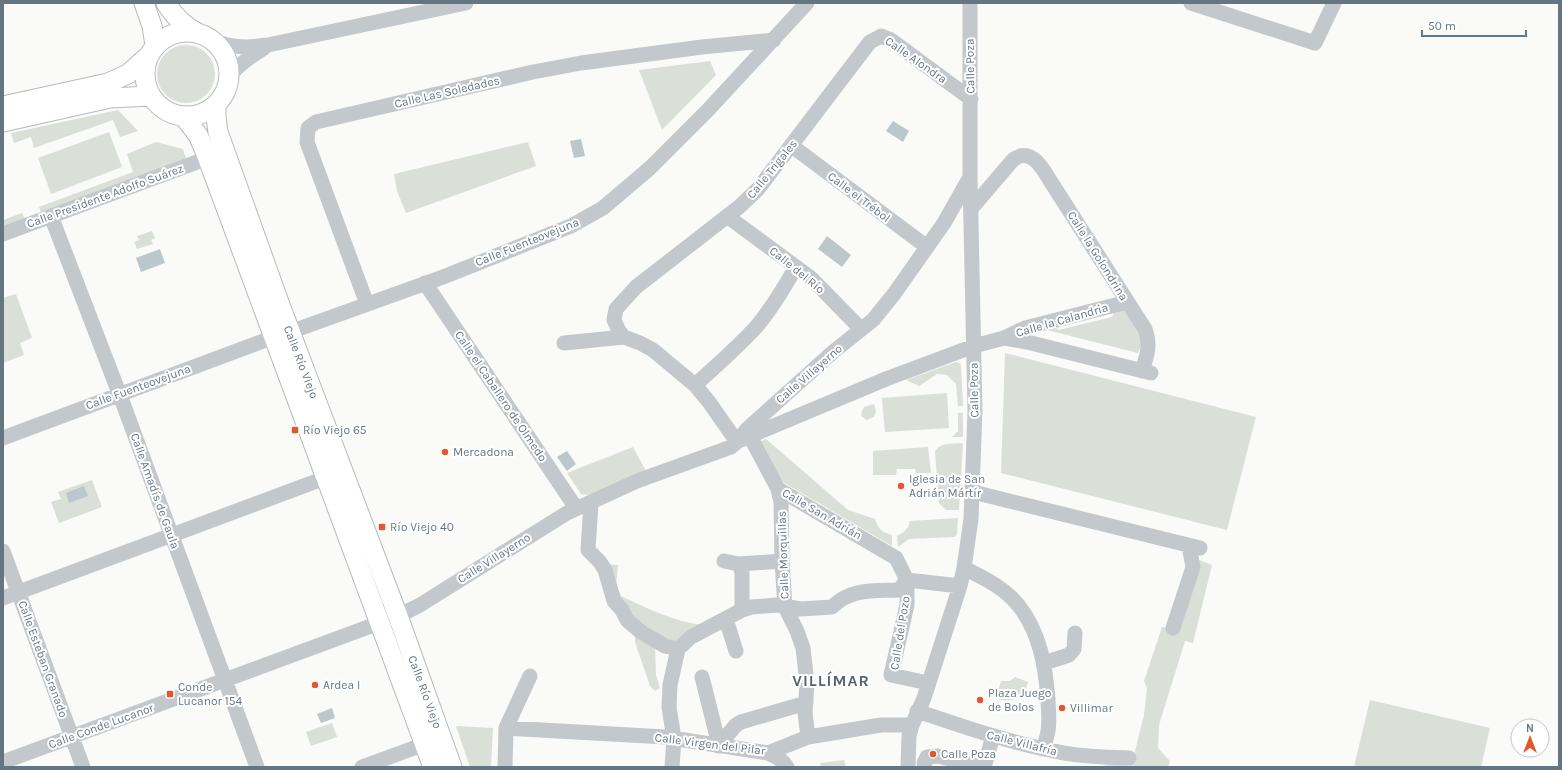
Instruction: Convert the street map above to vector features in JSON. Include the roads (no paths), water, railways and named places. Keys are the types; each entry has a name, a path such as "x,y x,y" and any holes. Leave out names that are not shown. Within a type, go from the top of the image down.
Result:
{"main road":[{"path":"144,3 152,26 151,51 144,75 145,83 150,96 163,109 184,117 202,113 216,105 225,92 230,75 227,58 222,50 206,37 189,28 175,16 166,3"},
{"path":"3,106 113,81 128,74 168,36 176,32 185,31 206,37"},
{"path":"3,122 110,98 150,96"},
{"name":"Calle Río Viejo","path":"216,105 218,132 282,334 325,478 433,767"},
{"name":"Calle Río Viejo","path":"184,117 198,135 282,334 398,616 452,767"}],"street":[{"path":"206,37 230,46 241,48 268,45 466,3"},
{"name":"Calle Fuenteovejuna","path":"3,438 282,334 425,283 571,226 603,208 650,168 708,110 807,3"},
{"name":"Calle Poza","path":"908,767 909,736 960,586 964,568 973,492 975,411 970,177 970,3"},
{"path":"1191,3 1315,43 1334,3"},
{"name":"Calle Alondra","path":"881,36 891,40 971,99"},
{"name":"Calle Trigales","path":"624,337 619,331 614,320 616,309 636,288 739,207 758,189 870,42 881,36"},
{"name":"Calle Las Soledades","path":"367,304 307,142 308,128 316,122 510,77 581,63 702,47 774,40"},
{"path":"230,75 250,56 268,45"},
{"name":"Calle el Trébol","path":"792,146 927,247"},
{"name":"Calle la Golondrina","path":"971,209 1012,161 1020,156 1032,158 1040,166 1145,330 1149,340 1146,372 1004,338"},
{"name":"Calle Presidente Adolfo Suárez","path":"3,234 208,158"},
{"name":"Calle Villayerno","path":"398,616 413,609 567,512 636,481 731,447 743,440 747,429 873,320 944,223 970,177"},
{"name":"Calle Amadís de Gaula","path":"51,216 119,394 257,767"},
{"name":"Calle del Río","path":"727,216 811,278 861,329"},
{"path":"695,385 728,356 757,325 774,304 796,267"},
{"name":"Calle el Caballero de Olmedo","path":"425,283 576,508"},
{"name":"Calle la Calandria","path":"743,440 886,379 974,346 1004,338 1025,328 1127,302"},
{"path":"564,343 624,337"},
{"name":"Calle San Adrián","path":"624,337 653,350 695,385 743,440 753,442 778,489 896,558 907,580"},
{"path":"3,598 325,478"},
{"name":"Calle Morquillas","path":"778,489 781,502 782,561 785,607 797,631 803,648 807,684 805,713 808,737"},
{"path":"973,492 1195,547 1193,567 1173,628"},
{"path":"591,502 588,550 600,562 605,570 614,601 622,610 627,620 641,632 665,646 678,649"},
{"name":"Calle Esteban Granado","path":"3,551 83,767"},
{"path":"724,560 739,564 782,561"},
{"path":"739,564 742,572 742,610"},
{"path":"964,568 996,584 1019,605 1039,644 1044,666 1049,718 1048,732 1043,749"},
{"path":"672,767 674,738 670,716 670,685 678,649 691,637 742,610 752,607 777,605 801,610 832,607 837,602 857,592 899,590 907,580 960,586"},
{"name":"Calle del Pozo","path":"907,580 907,605 892,675 928,683"},
{"path":"380,622 398,616"},
{"path":"726,619 736,651"},
{"name":"Calle Conde Lucanor","path":"3,762 380,622"},
{"path":"1044,666 1069,655 1074,649 1075,633"},
{"path":"505,767 506,728 530,676"},
{"path":"702,676 718,746"},
{"path":"718,746 736,725 741,722 806,703"},
{"name":"Calle Virgen del Pilar","path":"506,728 674,738 768,753 808,737 881,726 915,718"},
{"name":"Calle Villafría","path":"915,718 994,736 1082,761 1129,758"},
{"path":"984,767 994,736"},
{"path":"362,767 425,744"},
{"path":"768,753 779,758 786,767"},
{"path":"924,767 927,757 933,756 938,756 962,765 980,767"}],"place":[{"name":"Río Viejo 65","path":"295,430"},
{"name":"Mercadona","path":"445,452"},
{"name":"Iglesia de San Adrián Mártír","path":"901,486"},
{"name":"Río Viejo 40","path":"382,527"},
{"name":"Ardea I","path":"315,685"},
{"name":"Conde Lucanor 154","path":"170,694"},
{"name":"Plaza Juego de Bolos","path":"980,700"},
{"name":"Villimar","path":"1062,708"},
{"name":"Calle Poza","path":"933,754"}],"district":[{"name":"VILLÍMAR","path":"831,680"}]}
